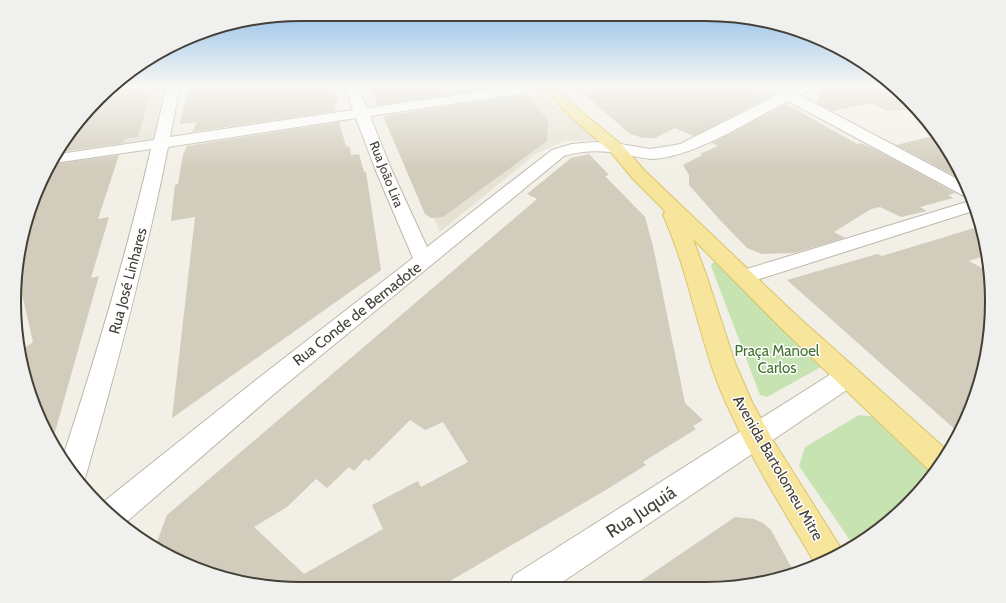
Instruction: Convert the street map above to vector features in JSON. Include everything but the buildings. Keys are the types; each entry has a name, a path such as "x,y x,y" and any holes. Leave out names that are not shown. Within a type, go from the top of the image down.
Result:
{"main road":[{"name":"Avenida Bartolomeu Mitre","path":"576,114 616,148 639,175 744,277 937,459"},
{"name":"Avenida Bartolomeu Mitre","path":"662,197 691,254 731,383 757,436 827,554"}],"street":[{"name":"Rua José Linhares","path":"75,466 109,351 146,210 167,114"},
{"path":"61,157 160,144 355,114"},
{"name":"Rua João Lira","path":"362,114 384,171 424,261"},
{"name":"Rua Conde de Bernadote","path":"117,512 265,387 558,153 564,150 587,148 616,148 650,154 676,150 686,147 752,114"},
{"path":"822,114 961,187"},
{"path":"744,277 968,207"},
{"name":"Rua Juquiá","path":"534,582 848,376"}],"shaded area":[{"path":"93,114 160,114 153,140 65,151"},
{"path":"419,114 566,114 597,140 564,141 535,154 440,232 390,119"}],"green space":[{"name":"Praça Manoel Carlos","path":"717,262 821,365 821,367 767,397 760,395 711,266 712,263"},
{"path":"859,415 877,417 929,470 903,500 875,524 850,541 799,466 805,447"}]}
